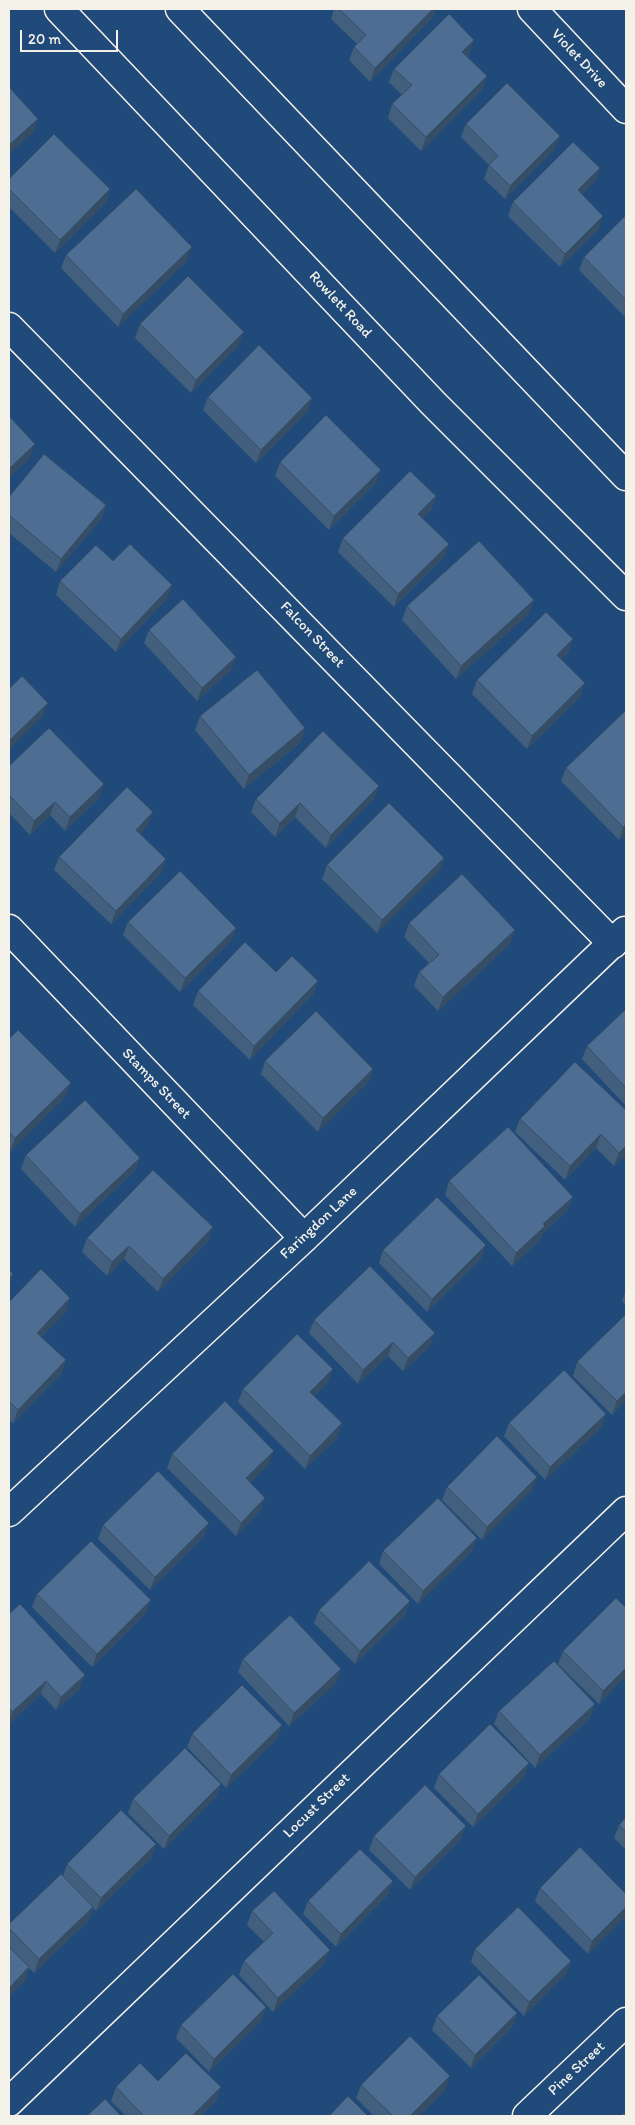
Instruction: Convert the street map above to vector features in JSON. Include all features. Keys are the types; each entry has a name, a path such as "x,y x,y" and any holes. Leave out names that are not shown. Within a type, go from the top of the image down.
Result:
{"street":[{"name":"Rowlett Road","path":"59,9 433,404 626,596"},
{"path":"180,9 626,476"},
{"name":"Violet Drive","path":"532,9 626,109"},
{"name":"Falcon Street","path":"9,327 620,937"},
{"name":"Stamps Street","path":"9,929 304,1238"},
{"name":"Faringdon Lane","path":"9,1512 304,1238 620,937"},
{"name":"Locust Street","path":"9,2102 626,1511"},
{"name":"Pine Street","path":"527,2116 626,2022"}],"building":[{"path":"339,9 433,9 375,68 354,47 366,35"},
{"path":"449,14 474,40 462,52 487,76 426,137 392,104 412,85 394,69"},
{"path":"507,83 560,136 510,186 489,165 498,156 466,124"},
{"path":"9,87 38,119 9,145"},
{"path":"54,134 110,189 60,240 9,189 9,179"},
{"path":"573,142 600,168 578,190 603,216 565,254 513,202"},
{"path":"136,189 192,247 123,314 66,255"},
{"path":"626,215 626,300 584,257"},
{"path":"188,276 244,332 196,380 140,324"},
{"path":"259,345 312,398 261,450 208,397"},
{"path":"326,415 381,470 334,516 280,462"},
{"path":"9,416 35,444 9,469"},
{"path":"44,454 106,505 61,559 9,515 9,497"},
{"path":"410,471 436,496 418,514 449,544 398,594 343,538"},
{"path":"479,541 534,600 461,666 407,606"},
{"path":"130,544 172,585 121,639 60,581 96,545 113,561"},
{"path":"183,599 236,657 202,688 149,630"},
{"path":"546,612 573,639 557,655 585,683 532,736 477,680"},
{"path":"257,670 305,728 249,775 200,716"},
{"path":"22,676 48,703 9,741 9,689"},
{"path":"626,710 626,824 623,827 566,768"},
{"path":"49,728 104,784 70,817 55,802 34,821 9,795 9,766"},
{"path":"323,731 379,786 331,835 300,803 280,823 256,799"},
{"path":"127,787 153,812 136,830 166,859 116,911 59,857"},
{"path":"389,803 444,858 382,920 327,865"},
{"path":"180,871 236,928 185,978 128,922"},
{"path":"462,874 515,930 443,997 419,972 439,955 409,923"},
{"path":"245,942 276,972 292,956 318,981 254,1046 198,991"},
{"path":"626,1009 626,1088 587,1046"},
{"path":"316,1011 373,1069 323,1118 265,1061"},
{"path":"18,1030 71,1083 15,1138 9,1132 9,1039"},
{"path":"575,1062 626,1110 626,1146 619,1153 601,1134 570,1166 520,1119"},
{"path":"85,1100 140,1158 80,1214 26,1155"},
{"path":"508,1127 573,1197 543,1224 545,1226 516,1253 449,1181"},
{"path":"153,1170 213,1227 163,1279 129,1246 112,1262 87,1238"},
{"path":"437,1197 486,1245 432,1299 383,1250"},
{"path":"370,1266 435,1333 408,1358 393,1342 363,1370 314,1320"},
{"path":"41,1269 70,1298 37,1333 66,1360 18,1410 9,1401 9,1302"},
{"path":"9,1270 13,1274 9,1279"},
{"path":"626,1314 626,1392 617,1401 577,1362"},
{"path":"297,1334 333,1369 310,1392 342,1423 310,1456 243,1389"},
{"path":"564,1370 606,1414 550,1467 509,1423"},
{"path":"225,1401 274,1451 246,1478 265,1498 241,1523 172,1454"},
{"path":"497,1436 537,1477 487,1527 447,1487"},
{"path":"158,1471 209,1523 155,1577 103,1525"},
{"path":"438,1498 477,1538 423,1591 383,1551"},
{"path":"91,1541 151,1600 97,1654 37,1594"},
{"path":"369,1561 410,1601 360,1651 319,1610"},
{"path":"616,1598 626,1608 626,1668 603,1691 563,1651"},
{"path":"20,1604 85,1675 61,1697 46,1681 12,1712 9,1708 9,1614"},
{"path":"290,1615 341,1669 294,1713 243,1659"},
{"path":"554,1661 595,1704 540,1755 499,1711"},
{"path":"242,1685 282,1725 231,1775 192,1734"},
{"path":"490,1724 529,1763 478,1814 439,1774"},
{"path":"185,1748 221,1784 169,1836 133,1799"},
{"path":"425,1785 466,1826 415,1877 374,1836"},
{"path":"121,1810 156,1844 101,1898 67,1864"},
{"path":"626,1817 626,1832 619,1825"},
{"path":"580,1847 626,1894 626,1907 592,1941 540,1888"},
{"path":"360,1849 393,1881 341,1934 308,1901"},
{"path":"61,1874 93,1907 39,1959 9,1928 9,1924"},
{"path":"274,1891 330,1950 278,1998 244,1961 273,1933 252,1911"},
{"path":"518,1907 571,1961 529,2002 475,1949"},
{"path":"9,1947 29,1967 9,1988"},
{"path":"233,1974 266,2007 214,2059 181,2025"},
{"path":"479,1975 517,2013 475,2055 437,2016"},
{"path":"410,2036 450,2076 410,2116 393,2116 361,2085"},
{"path":"186,2053 221,2087 192,2116 144,2116 116,2087 140,2063 158,2081"},
{"path":"348,2096 368,2116 329,2116"},
{"path":"105,2099 121,2116 87,2116"}]}
